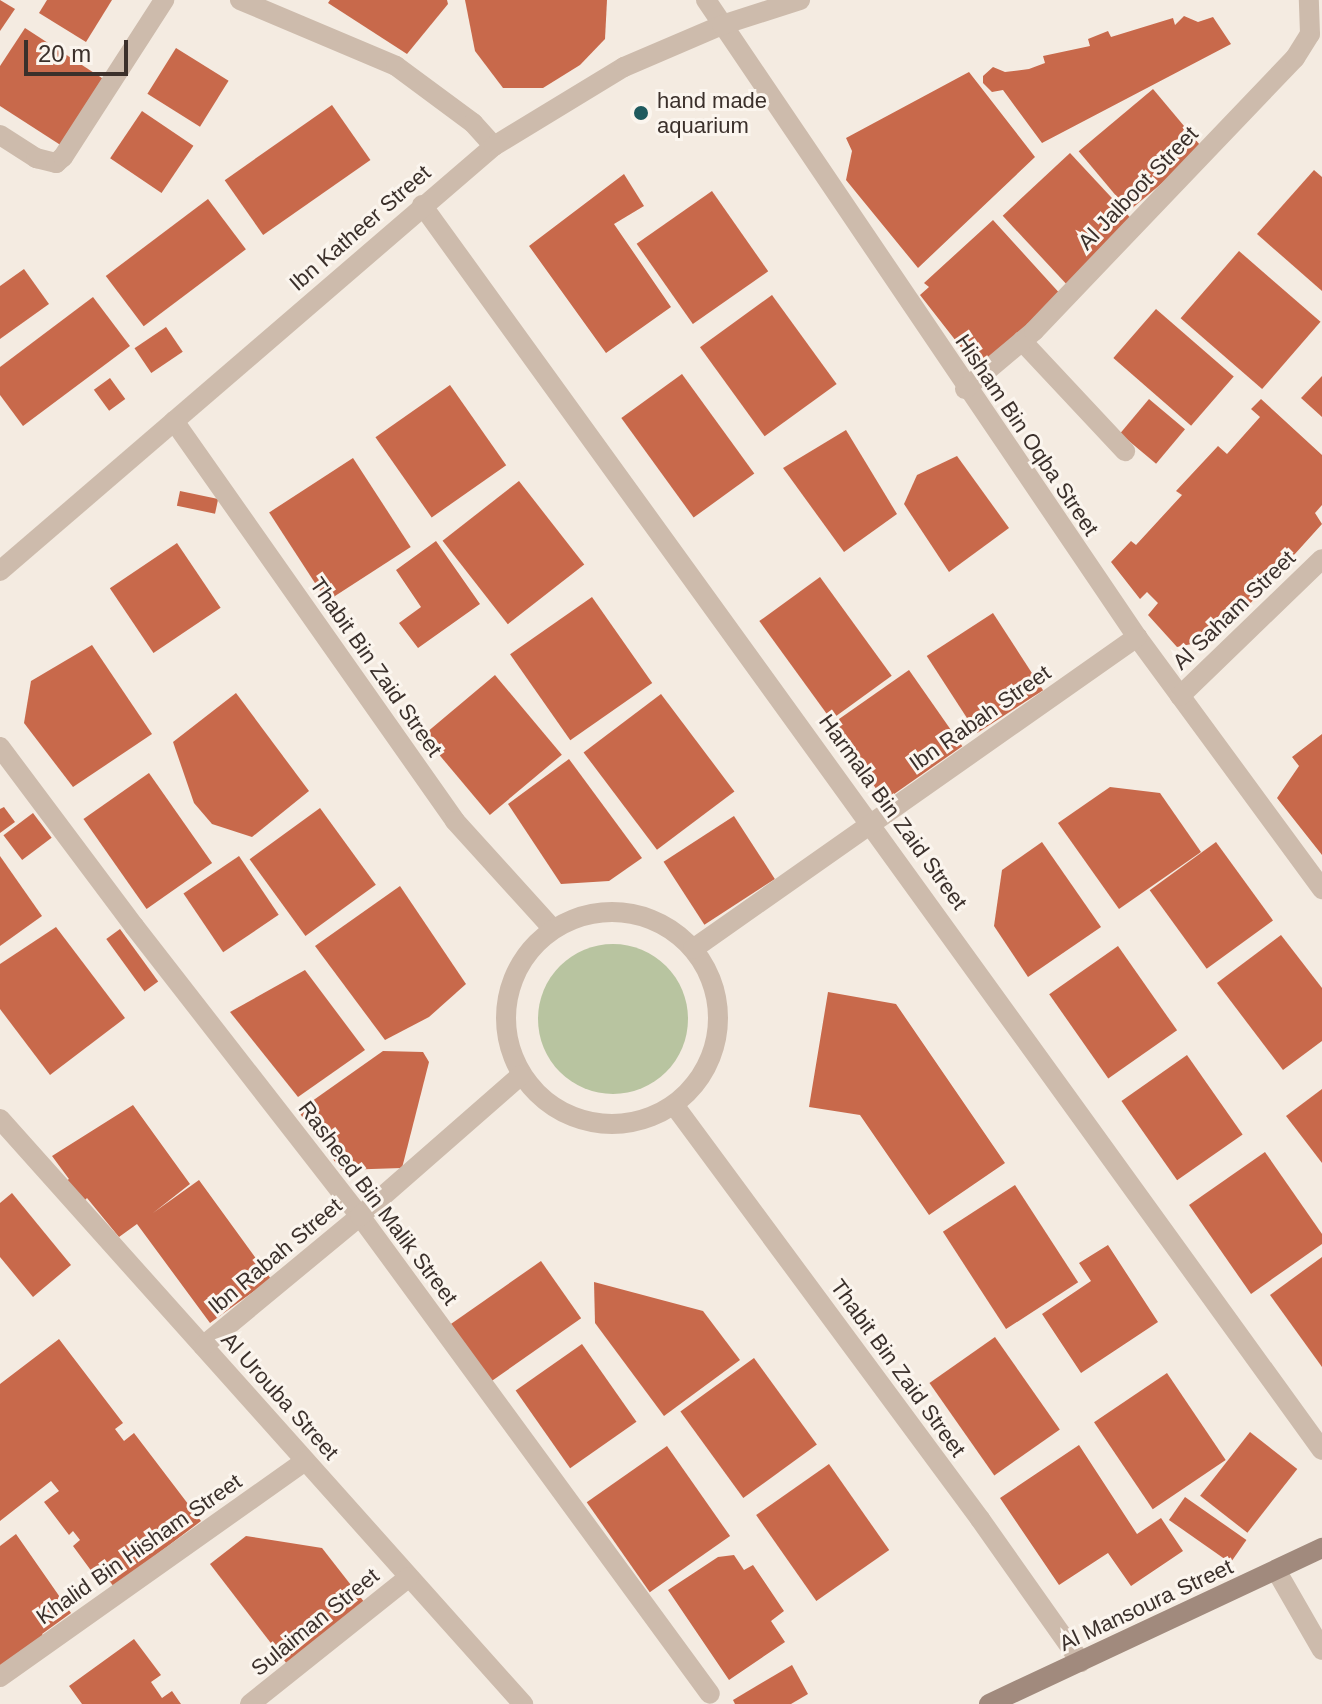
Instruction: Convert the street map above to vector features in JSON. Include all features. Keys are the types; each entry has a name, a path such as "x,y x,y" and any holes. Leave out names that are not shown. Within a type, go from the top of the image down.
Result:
{"main road":[{"name":"Al Mansoura Street","path":"989,1704 1322,1548"}],"street":[{"path":"0,135 36,158 56,163 63,157 164,0"},
{"path":"240,0 396,66 473,123 494,146"},
{"name":"Hisham Bin Oqba Street","path":"706,0 965,389 1137,637 1322,889"},
{"name":"Ibn Katheer Street","path":"0,571 494,146 624,67 722,25 800,0"},
{"name":"Al Jalboot Street","path":"965,389 1022,341 1295,58 1310,34 1309,0"},
{"name":"Harmala Bin Zaid Street","path":"422,205 872,823 1322,1450"},
{"path":"1022,341 1125,451"},
{"name":"Thabit Bin Zaid Street","path":"174,421 455,821 553,929"},
{"name":"Al Saham Street","path":"1180,696 1322,559"},
{"name":"Ibn Rabah Street","path":"693,949 1137,637"},
{"name":"Rasheed Bin Malik Street","path":"0,747 134,926 360,1216 710,1694"},
{"path":"611,911 642,916 670,928 693,949 711,978 719,1013 709,1059 699,1080 674,1105 642,1121 608,1125 574,1119 544,1101 521,1075 508,1045 505,1012 510,991 528,952 553,929 581,916 611,911"},
{"name":"Ibn Rabah Street","path":"203,1346 360,1216 521,1075"},
{"name":"Thabit Bin Zaid Street","path":"674,1105 980,1519 1081,1662"},
{"name":"Al Urouba Street","path":"0,1119 523,1704"},
{"name":"Khalid Bin Hisham Street","path":"0,1677 305,1461"},
{"path":"1276,1570 1322,1650"},
{"name":"Sulaiman Street","path":"250,1704 409,1577"}],"green space":[{"path":"613,944 642,950 666,966 682,990 688,1019 682,1048 666,1072 642,1088 613,1094 584,1088 560,1072 544,1048 538,1019 544,990 560,966 584,950"}],"building":[{"path":"0,0 15,9 0,31"},
{"path":"47,0 112,0 86,42 39,13"},
{"path":"330,0 447,0 448,4 407,54 328,3"},
{"path":"465,0 607,0 605,39 580,65 543,88 503,88 475,51"},
{"path":"1184,16 1198,22 1213,17 1231,44 1042,143 1003,90 992,92 983,83 983,76 993,67 1005,72 1029,69 1045,63 1043,56 1090,46 1088,39 1108,31 1111,37 1173,18 1175,25"},
{"path":"25,28 105,80 62,146 0,106 0,66"},
{"path":"176,48 229,81 200,127 147,94"},
{"path":"969,72 1035,157 918,268 846,180 852,151 846,138"},
{"path":"1153,89 1203,149 1129,211 1079,151"},
{"path":"332,105 370,160 263,235 225,180"},
{"path":"142,111 193,146 162,193 110,158"},
{"path":"1070,153 1137,225 1070,287 1003,216"},
{"path":"1314,170 1322,177 1322,291 1257,234"},
{"path":"624,174 644,206 614,224 671,307 606,353 529,246"},
{"path":"712,191 768,271 693,324 637,244"},
{"path":"208,199 246,249 144,326 106,276"},
{"path":"993,220 1063,297 994,359 980,362 967,347 963,350 920,295 929,287 924,283"},
{"path":"1239,251 1321,322 1262,389 1181,318"},
{"path":"24,269 49,304 0,339 0,286"},
{"path":"772,295 837,384 765,436 700,347"},
{"path":"93,297 130,346 23,426 0,395 0,367"},
{"path":"1156,309 1234,377 1191,426 1113,358"},
{"path":"166,327 183,352 151,373 134,348"},
{"path":"682,374 754,474 694,518 621,418"},
{"path":"1322,376 1322,417 1301,398"},
{"path":"110,378 125,399 109,411 94,390"},
{"path":"450,385 506,465 432,517 375,437"},
{"path":"1149,399 1185,429 1156,464 1120,433"},
{"path":"1261,399 1322,455 1322,505 1315,513 1322,524 1294,555 1288,549 1259,581 1266,586 1247,607 1237,597 1216,619 1221,624 1206,641 1177,647 1148,615 1158,603 1147,592 1140,599 1111,562 1131,541 1136,545 1182,495 1176,491 1218,446 1227,454 1260,417 1251,409"},
{"path":"846,430 897,514 844,552 783,468"},
{"path":"957,456 1009,528 949,572 904,504 917,475"},
{"path":"353,458 411,547 327,601 269,512"},
{"path":"519,481 584,565 508,624 443,541"},
{"path":"180,491 218,499 215,514 177,506"},
{"path":"436,541 480,604 418,648 399,623 421,607 396,570"},
{"path":"177,543 221,608 153,653 110,588"},
{"path":"820,577 892,676 831,720 759,621"},
{"path":"592,597 652,683 570,740 510,654"},
{"path":"993,613 1043,690 977,733 927,656"},
{"path":"92,645 152,734 73,787 24,723 31,681"},
{"path":"909,670 962,746 885,801 831,724"},
{"path":"495,675 562,755 490,815 423,735"},
{"path":"236,693 309,791 252,837 212,824 194,803 173,742"},
{"path":"661,694 734,791 657,850 584,752"},
{"path":"1322,734 1322,855 1277,798 1299,766 1292,757"},
{"path":"569,759 642,858 609,881 561,884 508,804"},
{"path":"149,773 212,863 147,909 83,819"},
{"path":"1110,787 1160,793 1201,852 1119,909 1058,823"},
{"path":"4,807 15,822 0,833 0,809"},
{"path":"320,808 376,885 305,936 250,859"},
{"path":"33,813 52,838 22,860 3,835"},
{"path":"734,816 775,879 704,925 664,862"},
{"path":"1042,842 1101,927 1028,977 994,926 1002,870"},
{"path":"1216,842 1273,920 1207,969 1150,890"},
{"path":"0,856 42,916 0,946"},
{"path":"239,856 279,915 223,952 183,893"},
{"path":"400,886 466,984 429,1017 385,1040 315,946"},
{"path":"56,927 125,1018 50,1075 0,1009 0,964"},
{"path":"120,929 158,982 144,992 106,939"},
{"path":"1281,935 1322,988 1322,1041 1283,1070 1217,983"},
{"path":"1118,946 1177,1030 1108,1079 1049,994"},
{"path":"305,970 365,1050 298,1097 230,1012"},
{"path":"828,992 896,1004 1005,1163 929,1215 860,1115 809,1107"},
{"path":"383,1051 423,1052 429,1062 402,1168 341,1170 298,1111"},
{"path":"1187,1055 1243,1134 1177,1180 1121,1101"},
{"path":"1322,1089 1322,1163 1286,1116"},
{"path":"133,1105 190,1184 153,1213 199,1180 271,1279 210,1323 137,1224 119,1237 87,1198 79,1206 61,1184 69,1179 52,1156"},
{"path":"1265,1152 1322,1234 1322,1244 1251,1294 1189,1205"},
{"path":"1015,1185 1078,1282 1006,1329 943,1232"},
{"path":"12,1193 71,1265 33,1297 0,1257 0,1203"},
{"path":"1108,1245 1158,1322 1081,1373 1042,1314 1091,1281 1079,1263"},
{"path":"1322,1257 1322,1367 1270,1295"},
{"path":"541,1261 581,1318 491,1381 451,1324"},
{"path":"594,1282 703,1311 740,1360 664,1416 595,1323"},
{"path":"995,1337 1060,1430 994,1475 929,1383"},
{"path":"59,1339 123,1423 115,1429 124,1441 134,1433 201,1521 114,1587 102,1571 95,1576 73,1546 80,1540 73,1531 69,1535 44,1502 59,1491 51,1481 0,1521 0,1384"},
{"path":"582,1344 636,1422 570,1468 516,1390"},
{"path":"754,1358 817,1445 743,1498 680,1411"},
{"path":"1167,1373 1226,1460 1153,1509 1094,1422"},
{"path":"1250,1432 1297,1469 1247,1533 1200,1496"},
{"path":"1079,1445 1137,1534 1161,1518 1183,1551 1131,1586 1108,1553 1059,1585 1000,1498"},
{"path":"667,1446 730,1536 650,1592 587,1502"},
{"path":"829,1464 889,1550 816,1601 756,1515"},
{"path":"1185,1497 1246,1540 1230,1563 1169,1520"},
{"path":"16,1534 71,1613 42,1634 45,1638 0,1669 0,1546"},
{"path":"246,1536 322,1548 365,1603 287,1664 210,1564"},
{"path":"734,1555 744,1570 753,1565 784,1611 771,1621 785,1642 729,1680 668,1590 718,1557"},
{"path":"134,1639 161,1675 151,1682 162,1698 172,1691 181,1704 82,1704 69,1686"},
{"path":"792,1665 808,1694 791,1704 735,1704 733,1700"}],"place":[{"name":"hand made aquarium","path":"641,113"}]}
